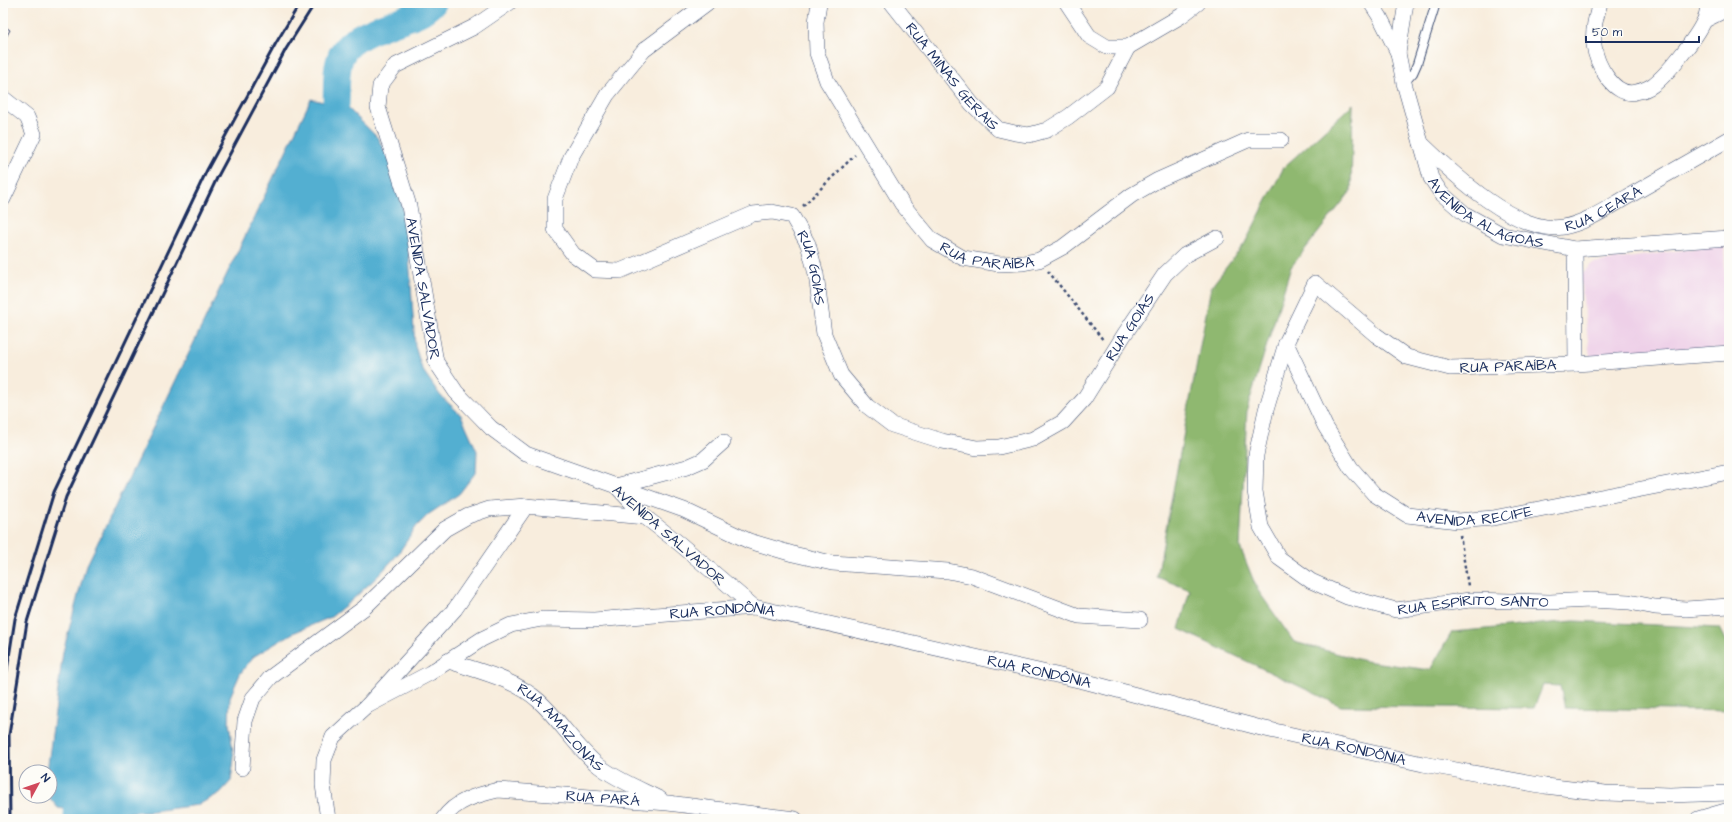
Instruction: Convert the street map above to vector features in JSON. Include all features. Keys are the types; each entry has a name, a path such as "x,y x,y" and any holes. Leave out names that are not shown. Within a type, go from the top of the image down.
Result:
{"street":[{"name":"AVENIDA SALVADOR","path":"509,3 474,27 395,66 380,86 378,108 408,206 436,362 456,392 491,428 526,454 616,486 645,517 680,544 754,607"},
{"name":"RUA GOIÁS","path":"707,3 644,50 607,95 570,157 555,199 555,229 573,254 595,270 620,270 753,214 772,212 792,216 808,244 816,274 824,334 841,375 867,406 892,425 942,441 977,448 999,447 1033,439 1063,422 1084,399 1165,274 1185,255 1217,238"},
{"name":"RUA PARAÍBA","path":"819,3 816,22 818,53 828,81 902,204 932,240 963,258 999,264 1023,263 1039,260 1063,247 1132,195 1158,180 1248,140 1281,140"},
{"name":"RUA MINAS GERAIS","path":"892,3 972,104 998,129 1015,133 1029,135 1047,130 1074,113 1107,87 1128,47"},
{"path":"1067,3 1089,36 1107,47 1128,47 1181,16 1198,3"},
{"name":"AVENIDA ALAGOAS","path":"1371,3 1380,16 1398,53 1419,141 1431,178 1441,193 1465,214 1503,235 1575,249 1729,238"},
{"path":"1398,53 1406,3"},
{"path":"1600,3 1594,27 1594,46 1598,62 1607,77 1619,90 1635,93 1653,86 1677,61 1705,20 1709,3"},
{"path":"1705,20 1729,8"},
{"path":"3,98 27,117 34,134 3,199"},
{"name":"RUA CEARÁ","path":"1419,141 1467,185 1500,208 1522,219 1540,225 1563,227 1592,216 1729,139"},
{"path":"1575,249 1576,364"},
{"name":"RUA PARAÍBA","path":"1315,283 1376,335 1407,358 1450,368 1576,364 1729,353"},
{"name":"RUA ESPÍRITO SANTO","path":"1315,283 1286,343 1266,410 1256,455 1255,492 1261,527 1278,558 1311,581 1347,596 1396,610 1470,600 1550,602 1590,600 1629,602 1655,607 1686,609 1729,606"},
{"name":"AVENIDA RECIFE","path":"1286,343 1325,426 1351,468 1374,494 1407,515 1458,521 1493,518 1729,472"},
{"path":"616,486 686,467 703,460 724,442"},
{"path":"616,486 684,510 749,541 793,554 832,563 948,571 972,576 1079,616 1140,620"},
{"path":"242,768 245,721 253,698 271,677 364,608 444,529 468,516 489,509 526,506 645,517"},
{"name":"RUA RONDÔNIA","path":"328,819 322,785 324,760 333,737 366,706 455,609 526,506"},
{"name":"RUA RONDÔNIA","path":"366,706 448,662 482,639 511,624 542,619 594,620 754,607 1087,682 1262,728 1423,764 1545,786 1605,793 1670,796 1729,793"},
{"name":"RUA AMAZONAS","path":"448,662 499,678 519,688 539,701 599,765 622,781 668,803"},
{"name":"RUA PARÁ","path":"443,819 448,812 471,797 498,790 668,803 795,819"},
{"path":"1698,819 1729,810"}],"lane":[{"path":"1404,83 1413,73 1418,64 1436,3"}],"path":[{"path":"792,216 866,144"},
{"path":"1039,260 1114,353"},
{"path":"1458,521 1470,600"}],"shaded area":[{"path":"1724,244 1726,300 1729,300 1729,348 1590,357 1580,275 1593,263"}],"green space":[{"path":"1353,104 1351,191 1291,267 1247,409 1240,547 1257,589 1294,642 1365,661 1430,670 1452,632 1574,621 1719,628 1729,648 1729,711 1565,708 1560,686 1543,685 1534,708 1341,706 1179,629 1190,590 1157,577 1211,287 1245,243 1284,167"}],"water":[{"path":"311,99 348,108 377,137 392,164 407,225 415,346 422,369 440,395 461,415 477,451 476,472 459,494 429,514 416,527 398,554 378,576 352,600 331,617 293,633 253,657 240,674 230,697 229,723 234,758 231,781 220,793 198,805 152,811 97,814 58,808 55,804 58,804 58,764 48,764 63,652 85,569"}],"building":[{"path":"3,25 10,30 3,43"}],"waterway":[{"path":"336,104 339,61 347,47 355,40 366,34 421,12 433,3"},
{"path":"77,819 79,775"}],"railway":[{"path":"3,695 15,619 54,492 207,170 276,43 300,3"},
{"path":"10,819 9,735 27,622 66,497 218,176 286,49 315,3"}]}
